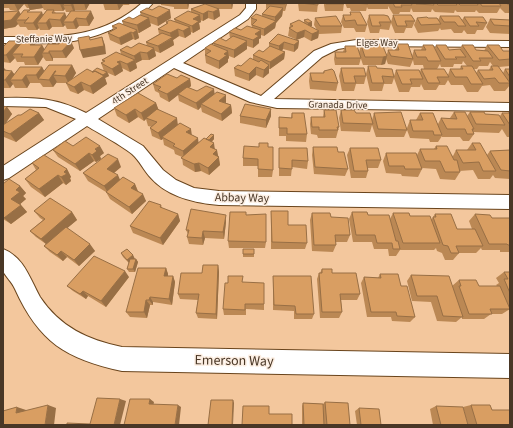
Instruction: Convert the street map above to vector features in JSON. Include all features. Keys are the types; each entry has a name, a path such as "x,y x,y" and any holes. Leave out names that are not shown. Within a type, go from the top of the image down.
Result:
{"street":[{"name":"Steffanie Way","path":"3,40 61,40 80,38 100,32 137,13 148,3"},
{"name":"4th Street","path":"3,174 244,17 251,9 251,3"},
{"name":"Elges Way","path":"264,101 318,54 335,46 356,43 510,44"},
{"name":"Granada Drive","path":"173,63 264,101 289,104 510,107"},
{"name":"Abbay Way","path":"3,102 51,104 63,107 137,150 157,174 167,182 193,194 219,198 510,202"},
{"name":"Emerson Way","path":"3,258 12,265 22,279 42,319 57,334 76,346 98,355 122,359 510,366"}],"building":[{"path":"65,3 72,3 71,5 63,5"},
{"path":"267,3 286,3 266,4"},
{"path":"300,3 318,3 318,5"},
{"path":"344,3 344,4 326,4"},
{"path":"393,3 411,3 412,5 401,5 402,7 395,7"},
{"path":"415,3 433,3 434,5 416,4"},
{"path":"436,3 455,3 457,5 438,5"},
{"path":"458,3 477,3 478,5 460,5"},
{"path":"480,3 499,3 501,6 482,6"},
{"path":"205,4 219,9 213,12 208,11 203,14 191,9"},
{"path":"159,6 170,10 157,18 140,12 147,8 152,10"},
{"path":"270,6 283,8 275,17 262,14"},
{"path":"24,10 30,10 27,12 42,12 33,23 24,23 29,17 26,20 16,20"},
{"path":"47,10 54,10 52,13 65,13 60,20 49,19 46,23 37,23"},
{"path":"19,11 11,20 3,21 3,12"},
{"path":"71,11 91,11 86,19 76,18 73,22 63,22"},
{"path":"188,11 200,15 193,19 199,21 192,26 174,19"},
{"path":"350,12 360,12 367,25 357,25 355,20 345,21 343,15 351,15"},
{"path":"256,14 276,21 264,29 252,25 257,20 251,18"},
{"path":"140,15 149,18 137,25 122,21 129,17 133,19"},
{"path":"369,15 388,16 391,22 379,22 381,26 372,26"},
{"path":"393,15 411,15 415,21 405,21 407,26 397,26"},
{"path":"336,16 342,26 320,26 315,18"},
{"path":"440,16 459,16 466,26 458,26 455,22 444,22"},
{"path":"464,17 483,17 487,23 476,22 479,26 470,26"},
{"path":"417,18 437,18 441,24 421,25"},
{"path":"308,19 312,22 308,23 304,20"},
{"path":"490,19 510,20 510,26 494,25"},
{"path":"170,20 190,27 183,31 178,29 170,33 158,29"},
{"path":"299,20 319,31 312,34 305,30 297,33 289,28 293,26 290,24"},
{"path":"119,23 137,30 119,38 108,33 117,28 112,26"},
{"path":"247,26 261,30 255,34 259,36 253,40 229,32 235,28 241,30"},
{"path":"162,33 173,37 158,46 146,42"},
{"path":"278,34 299,41 294,45 284,42 279,46 269,43"},
{"path":"89,36 90,40 102,37 104,46 80,50 78,38"},
{"path":"233,36 247,41 234,50 213,43 220,38 226,41"},
{"path":"9,41 19,41 6,55 3,55 3,47"},
{"path":"23,41 33,41 30,45 42,45 34,57 21,57 23,54 12,54"},
{"path":"61,41 71,41 62,51 49,51 49,53 42,53 48,44 59,44"},
{"path":"139,43 154,48 147,53 140,52 134,56 120,50 127,46 131,48"},
{"path":"211,44 228,51 224,54 227,55 219,61 205,55 211,51 205,48"},
{"path":"382,44 387,56 365,57 361,45"},
{"path":"397,44 408,44 413,59 391,56 388,50 399,50"},
{"path":"423,45 433,45 441,61 428,61 426,57 417,57 414,50 426,50"},
{"path":"436,45 446,45 449,50 460,49 466,57 445,59"},
{"path":"462,45 473,45 476,50 488,51 493,58 479,58 481,61 473,61"},
{"path":"487,45 499,45 503,51 510,51 510,59 499,60"},
{"path":"270,46 285,52 270,62 253,55 259,50 263,52"},
{"path":"345,46 357,46 361,58 336,58 335,52 346,52"},
{"path":"116,52 135,60 127,64 120,61 117,62 120,64 112,69 101,63 105,61 102,60"},
{"path":"250,58 259,62 261,60 269,65 264,70 256,67 249,74 234,68 238,65 241,66"},
{"path":"49,65 72,65 65,76 53,75 55,71 49,80 38,79"},
{"path":"368,66 392,69 394,77 382,76 384,83 372,83"},
{"path":"461,66 472,66 483,84 471,84 467,77 455,77 450,69 463,69"},
{"path":"491,66 498,66 510,83 499,83 495,78 484,79 478,70 493,70"},
{"path":"20,67 42,67 36,75 26,75 22,80 10,80"},
{"path":"97,68 107,72 103,75 95,71 92,72"},
{"path":"341,68 364,68 366,76 354,76 356,83 344,83"},
{"path":"3,69 12,71 5,80 3,80"},
{"path":"87,69 104,76 90,86 81,82 74,87 66,83"},
{"path":"332,69 338,83 312,81 310,73 324,73 324,71"},
{"path":"421,69 444,69 449,77 437,77 440,83 428,83"},
{"path":"505,69 510,69 510,77"},
{"path":"396,70 419,70 423,79 410,79 412,84 402,84"},
{"path":"167,74 177,78 181,75 190,79 167,94 158,90 161,87 153,84"},
{"path":"206,86 214,89 196,103 178,94 187,87 197,91"},
{"path":"217,92 226,95 219,101 231,105 221,114 201,104"},
{"path":"138,93 156,103 141,113 135,109 126,115 114,108"},
{"path":"245,104 271,109 266,120 240,116"},
{"path":"3,106 7,107 3,112"},
{"path":"30,109 39,113 10,134 3,131 3,125"},
{"path":"157,109 177,118 158,133 150,128 157,122 146,118"},
{"path":"324,110 336,110 339,127 337,127 338,130 319,130 319,127 312,127 311,117 325,117"},
{"path":"341,110 354,110 356,113 370,113 373,124 343,123"},
{"path":"401,112 407,130 378,129 374,113"},
{"path":"454,112 465,112 474,129 472,129 474,134 467,134 465,129 447,129 441,118 457,119"},
{"path":"470,112 484,112 485,114 499,115 505,125 476,124"},
{"path":"292,113 304,113 307,134 287,134 287,128 279,128 279,117 292,118"},
{"path":"420,113 433,113 442,135 434,135 433,131 413,131 410,120 423,120"},
{"path":"502,113 510,113 510,125"},
{"path":"180,123 191,129 186,132 198,138 183,151 173,146 175,144 162,137"},
{"path":"211,134 214,135 209,140 206,139"},
{"path":"86,137 100,146 95,149 97,151 92,155 89,153 75,164 53,150 65,141 73,146"},
{"path":"204,138 214,143 210,147 217,150 213,154 219,157 208,168 199,163 194,164 181,158"},
{"path":"259,143 268,143 268,147 273,147 273,170 258,169 258,159 243,158 244,146 259,147"},
{"path":"472,143 480,143 496,171 483,171 479,162 463,163 456,150 476,150"},
{"path":"436,146 447,146 454,160 457,160 460,172 445,172 440,161 425,161 420,149 437,149"},
{"path":"313,147 337,147 338,152 344,152 348,169 315,167"},
{"path":"279,148 307,148 308,161 292,160 292,169 279,168"},
{"path":"350,148 378,148 381,160 366,160 368,171 354,171"},
{"path":"510,150 510,171 501,170 490,151"},
{"path":"386,153 416,153 422,169 405,169 404,166 389,166"},
{"path":"108,154 118,159 107,169 118,175 104,186 83,173"},
{"path":"44,155 67,169 64,172 67,174 61,177 58,175 39,189 25,179 39,168 32,163"},
{"path":"123,177 135,184 131,188 143,194 129,207 106,192"},
{"path":"9,179 20,186 16,190 20,192 11,199 21,205 4,218 3,184"},
{"path":"50,198 72,212 41,239 30,231 45,219 34,211"},
{"path":"149,201 161,205 160,207 178,214 160,238 130,226"},
{"path":"191,209 226,215 223,232 203,231 202,238 187,237 189,230 186,230"},
{"path":"271,211 288,211 288,225 306,225 307,243 272,242"},
{"path":"230,212 246,212 246,215 266,214 266,242 228,241"},
{"path":"352,212 367,212 368,215 389,215 396,241 398,241 400,249 393,249 392,243 377,243 375,235 356,235"},
{"path":"312,213 330,213 331,217 348,218 350,235 335,235 336,245 314,245"},
{"path":"393,213 409,213 410,216 430,216 440,243 403,243"},
{"path":"435,214 451,214 457,229 475,229 483,246 456,246 459,253 451,253 448,246 443,245 433,217 436,217"},
{"path":"475,214 490,215 492,218 510,218 510,245 489,244"},
{"path":"66,227 90,244 74,260 61,251 57,255 44,246"},
{"path":"127,249 133,255 127,260 121,253"},
{"path":"243,249 254,249 254,254 243,254"},
{"path":"94,256 125,271 101,301 83,291 80,294 67,286"},
{"path":"130,259 136,259 133,269 127,269"},
{"path":"203,265 218,265 216,314 196,313 199,294 178,294 181,273 202,273"},
{"path":"138,268 166,268 164,276 173,276 169,299 150,297 149,300 146,300 144,312 126,312"},
{"path":"322,269 332,269 332,273 356,273 360,294 340,294 342,312 322,312 319,273 322,273"},
{"path":"504,272 510,272 510,293 504,279 508,279"},
{"path":"380,274 398,274 401,286 407,286 415,317 397,316 396,312 371,312 364,277 381,278"},
{"path":"411,275 449,276 463,317 443,316 437,296 417,296"},
{"path":"228,276 243,276 242,282 264,283 264,304 245,304 245,310 223,309 225,283 228,283"},
{"path":"273,276 311,276 314,314 296,314 295,306 274,305"},
{"path":"459,280 476,280 479,286 500,286 510,309 490,309 492,314 469,314 459,286 461,286"},
{"path":"97,398 120,399 114,425 67,425 67,423 90,424"},
{"path":"130,399 150,399 149,404 178,405 175,425 124,425"},
{"path":"211,400 233,400 232,425 208,425"},
{"path":"325,402 348,403 350,425 327,425"},
{"path":"303,403 323,404 324,425 304,425"},
{"path":"48,405 45,425 3,425 3,411 17,407 16,413"},
{"path":"471,405 490,405 492,410 510,410 510,425 477,425"},
{"path":"243,406 269,406 269,414 292,414 292,425 242,425"},
{"path":"436,406 463,407 468,425 441,425"},
{"path":"359,408 379,409 381,425 361,425"}]}
